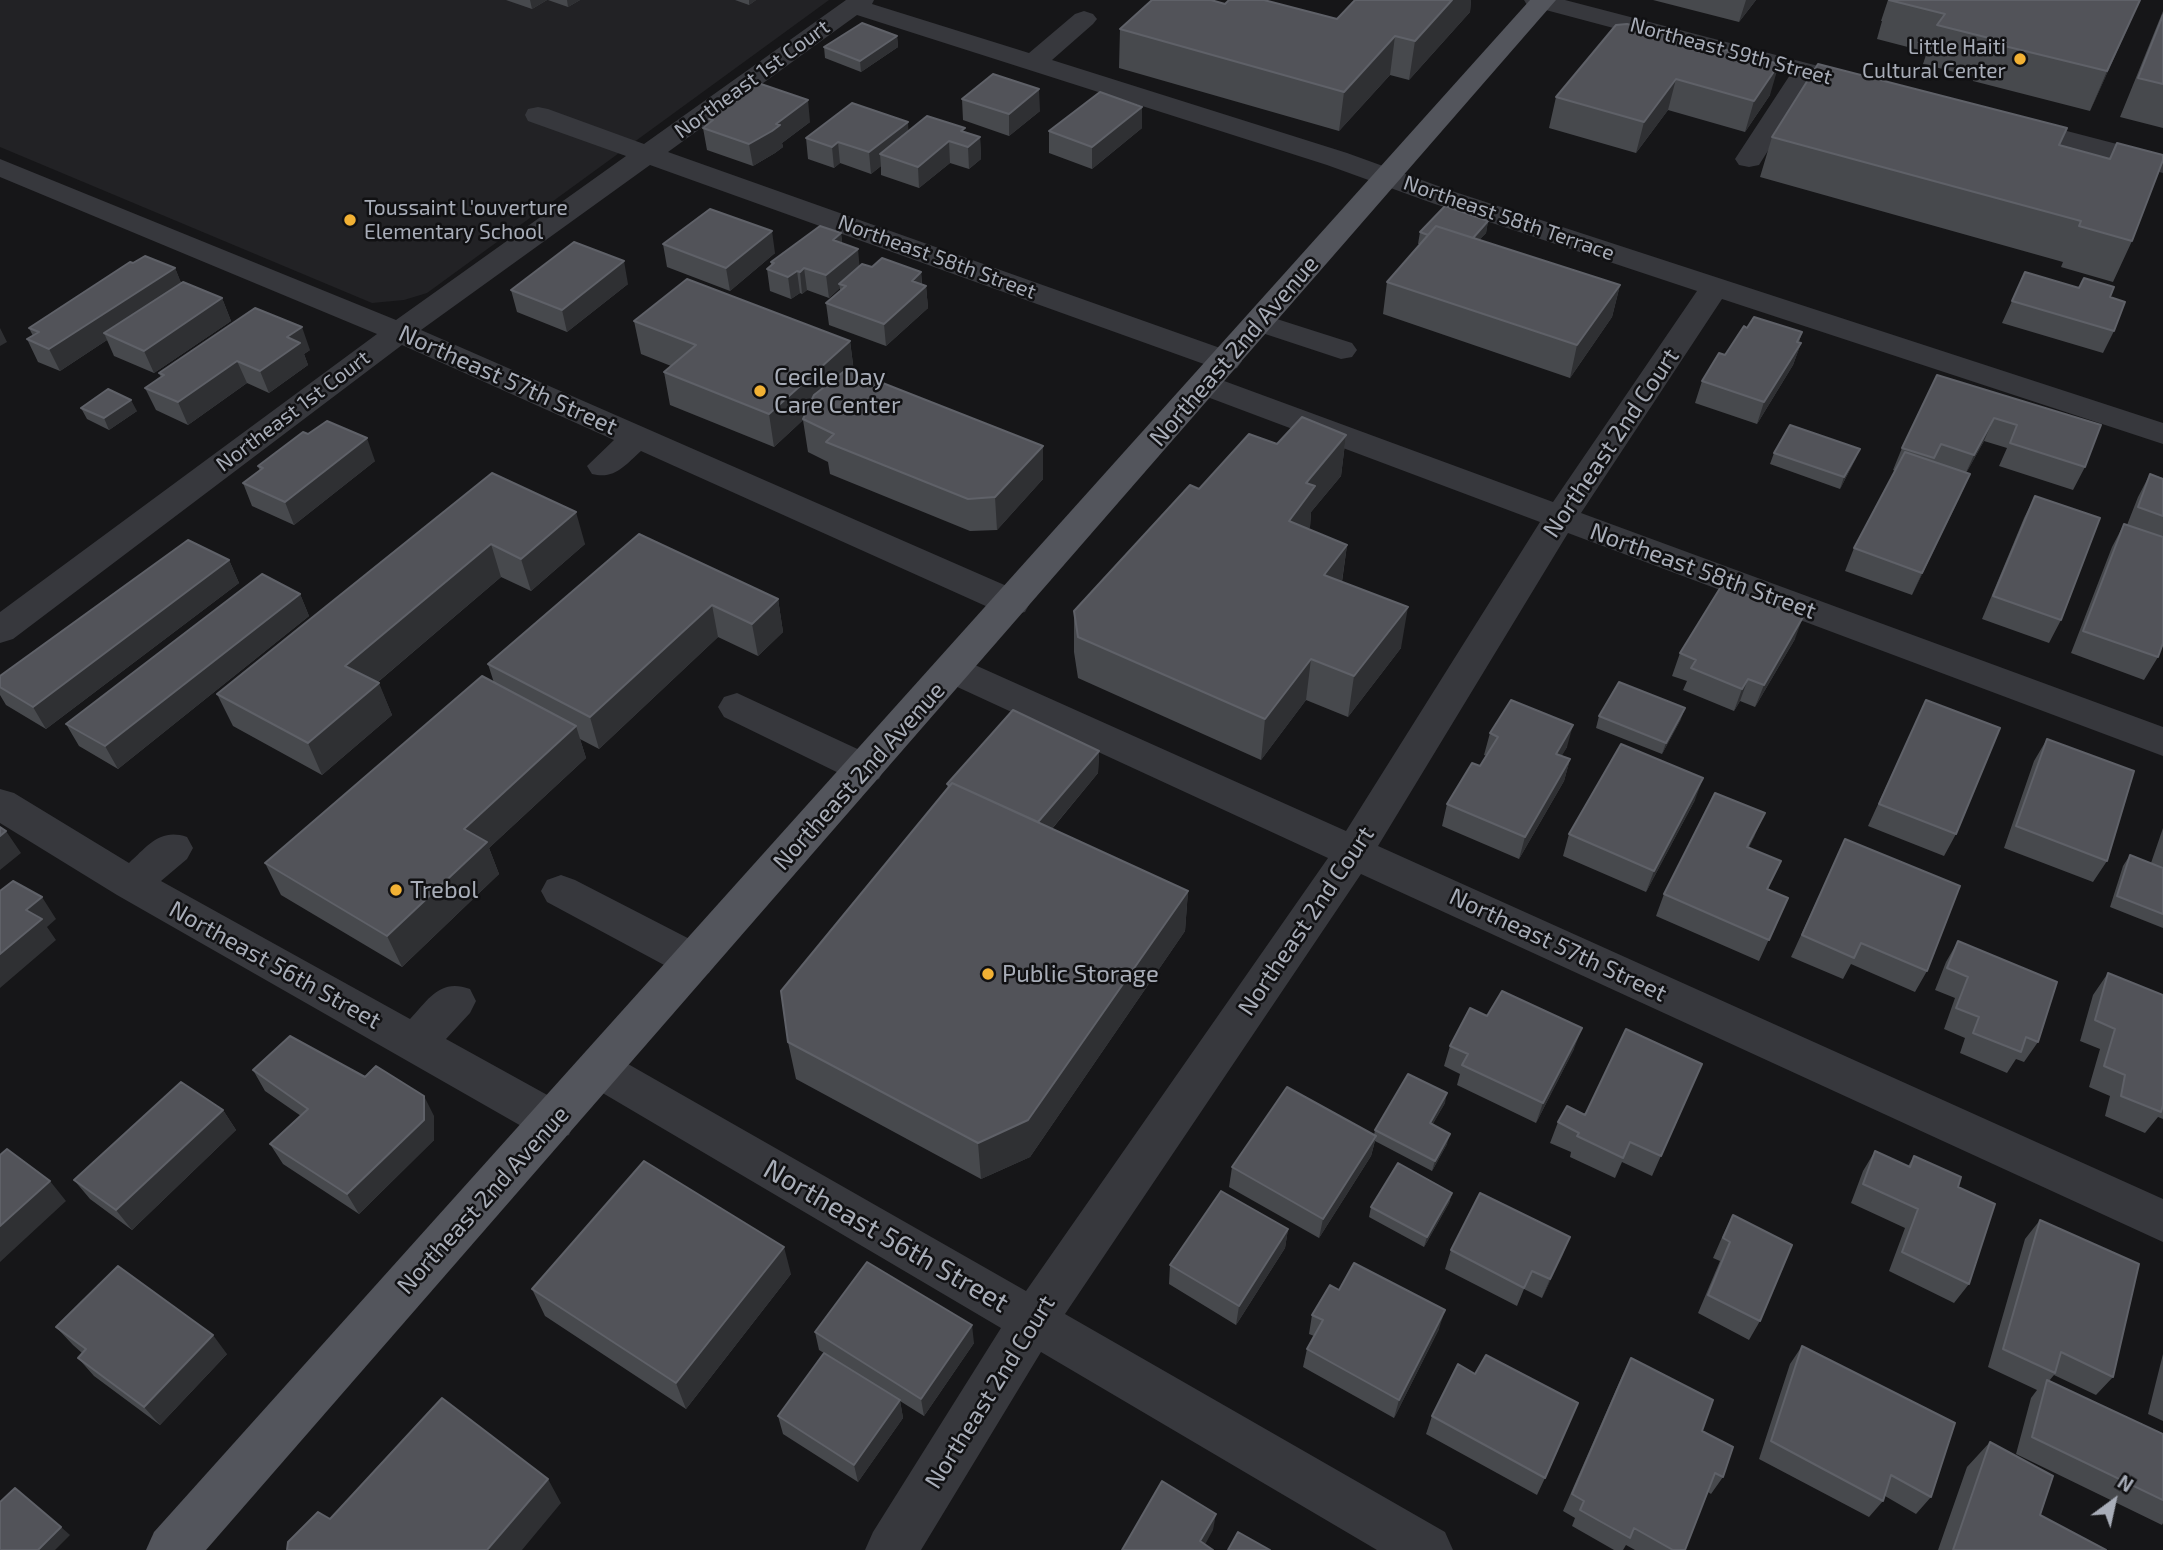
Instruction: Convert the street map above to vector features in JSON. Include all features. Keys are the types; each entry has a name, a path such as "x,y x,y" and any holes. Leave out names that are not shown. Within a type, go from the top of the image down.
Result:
{"main road":[{"name":"Northeast 2nd Avenue","path":"172,1550 1543,0"}],"street":[{"name":"Northeast 59th Street","path":"1536,0 1885,91"},
{"name":"Northeast 58th Terrace","path":"857,3 1032,64 1386,176 1714,288 2163,434"},
{"name":"Northeast 1st Court","path":"0,630 399,332 857,3"},
{"path":"1032,64 1084,19"},
{"path":"1749,159 1806,71"},
{"name":"Northeast 58th Street","path":"538,115 649,153 1215,373 1560,518 2163,742"},
{"path":"1991,119 2163,165"},
{"name":"Northeast 57th Street","path":"0,167 399,332 1012,603"},
{"name":"Northeast 2nd Court","path":"891,1550 1033,1321 1354,852 1560,518 1714,288"},
{"path":"1258,322 1340,350"},
{"path":"604,466 637,437"},
{"name":"Northeast 57th Street","path":"953,670 2163,1221"},
{"path":"737,708 865,769"},
{"name":"Northeast 56th Street","path":"0,804 131,884 553,1121"},
{"path":"131,884 173,848"},
{"path":"561,891 694,961"},
{"path":"414,1043 455,1000"},
{"name":"Northeast 56th Street","path":"599,1069 1427,1550"}],"shaded area":[{"name":"Toussaint L'ouverture Elementary School","path":"0,0 829,0 427,293 404,300 372,303 0,147"}],"building":[{"path":"1152,0 1211,0 1225,4 1229,0 1264,0 1337,19 1355,0 1452,0 1415,41 1395,36 1344,92 1120,29"},
{"path":"1889,0 2140,0 2107,71 1988,42 1989,38 1937,25 1945,14"},
{"path":"2163,15 2163,84 2138,78"},
{"path":"862,23 897,36 860,61 824,47"},
{"path":"1627,24 1779,64 1754,101 1676,79 1644,122 1556,97 1616,25"},
{"path":"1818,64 2067,128 2059,145 2110,159 2117,143 2163,155 2132,241 2079,226 2081,221 1772,137"},
{"path":"993,74 1039,89 1009,114 962,99"},
{"path":"758,83 808,100 776,124 780,125 772,131 749,144 703,128 713,120 709,119"},
{"path":"1100,92 1142,107 1092,147 1049,131"},
{"path":"852,103 908,122 869,152 838,142 832,147 806,138"},
{"path":"927,116 965,128 961,131 980,137 968,147 949,141 918,167 880,154"},
{"path":"1445,206 1488,221 1473,238 1436,226 1428,235 1420,232"},
{"path":"710,209 772,231 726,268 663,244"},
{"path":"820,226 841,233 833,240 858,249 826,275 804,268 788,277 767,269 774,263 771,262"},
{"path":"1436,226 1620,285 1577,345 1387,282"},
{"path":"574,242 624,261 562,310 511,290"},
{"path":"145,256 175,268 49,349 27,339 39,332 29,328 130,262"},
{"path":"882,258 921,272 912,281 926,286 884,324 826,303 846,286 839,284 862,264 872,267"},
{"path":"2025,272 2079,288 2084,278 2114,287 2110,297 2125,302 2114,331 2012,301"},
{"path":"687,279 850,341 769,414 664,372 696,345 634,321"},
{"path":"183,282 222,298 144,351 104,333"},
{"path":"255,308 302,327 287,337 300,343 260,371 237,361 178,402 145,388 164,375 159,373"},
{"path":"1754,317 1802,332 1797,342 1801,343 1764,402 1702,381 1719,353 1725,355 1744,326 1747,328"},
{"path":"847,369 1043,446 995,497 968,499 826,442 834,434 803,419 814,395"},
{"path":"1937,375 2101,425 2085,467 2010,443 2017,425 1994,418 1974,455 1941,444 1934,458 1902,448"},
{"path":"108,389 131,400 104,418 81,408"},
{"path":"1302,417 1346,435 1306,483 1315,486 1289,521 1347,545 1324,575 1408,607 1354,676 1311,659 1265,719 1078,637 1074,611 1190,485 1199,489 1249,434 1277,444"},
{"path":"327,421 367,438 285,502 243,483 263,468 258,466 303,432 308,434"},
{"path":"1790,425 1860,449 1844,477 1774,453"},
{"path":"1905,452 1970,474 1922,573 1854,548"},
{"path":"492,473 576,512 521,559 491,544 345,666 379,683 308,743 217,694"},
{"path":"2150,474 2163,479 2163,516 2138,507"},
{"path":"2035,496 2100,518 2061,620 1993,596"},
{"path":"2124,524 2163,537 2163,643 2158,657 2083,631"},
{"path":"639,534 778,599 752,624 712,605 590,717 488,664"},
{"path":"188,540 229,560 33,707 0,687 0,676"},
{"path":"262,574 300,594 105,746 66,724"},
{"path":"1722,585 1803,617 1764,685 1748,679 1742,689 1691,668 1696,660 1680,653"},
{"path":"482,676 576,726 464,829 487,842 387,936 265,863"},
{"path":"1619,682 1685,708 1666,743 1599,716"},
{"path":"1511,700 1573,725 1556,754 1570,759 1525,837 1447,804 1472,763 1480,766 1498,737 1490,733"},
{"path":"1926,700 2000,728 1956,834 1879,804"},
{"path":"1013,710 1099,751 1038,822 952,783 950,786 947,784"},
{"path":"2047,739 2134,771 2107,861 2016,826"},
{"path":"1621,744 1703,778 1654,871 1569,834"},
{"path":"952,783 1188,891 1028,1120 978,1143 788,1042 781,991"},
{"path":"1715,793 1765,813 1747,847 1781,861 1767,889 1788,898 1769,940 1664,894"},
{"path":"1845,839 1960,886 1927,971 1861,943 1854,958 1802,935"},
{"path":"2130,855 2163,868 2163,914 2117,896"},
{"path":"13,881 42,897 26,910 42,919 0,954 0,891"},
{"path":"1958,941 2057,982 2038,1042 2026,1037 2021,1052 1973,1033 1979,1017 1956,1008 1968,977 1947,968"},
{"path":"2108,973 2163,995 2161,1112 2121,1096 2125,1075 2104,1066 2115,1029 2095,1020"},
{"path":"1502,991 1582,1028 1543,1103 1462,1065 1468,1054 1450,1046 1470,1008 1487,1016"},
{"path":"1626,1029 1702,1064 1661,1156 1630,1142 1623,1158 1577,1136 1579,1133 1558,1122 1567,1106 1585,1115"},
{"path":"290,1036 365,1077 376,1066 424,1096 424,1120 347,1194 270,1144 308,1109 253,1070"},
{"path":"1408,1074 1447,1093 1430,1123 1450,1134 1435,1161 1375,1130"},
{"path":"181,1082 223,1110 116,1210 74,1180"},
{"path":"1287,1087 1376,1136 1323,1219 1232,1167"},
{"path":"7,1149 50,1181 0,1226 0,1155"},
{"path":"1875,1151 1910,1167 1914,1156 1961,1177 1958,1187 1995,1204 1969,1284 1902,1252 1918,1209 1863,1184"},
{"path":"644,1161 784,1247 676,1383 532,1289"},
{"path":"1398,1163 1452,1193 1427,1237 1371,1207"},
{"path":"1221,1191 1288,1229 1239,1306 1170,1265"},
{"path":"1480,1193 1570,1237 1550,1279 1532,1271 1524,1288 1451,1250"},
{"path":"1733,1215 1792,1245 1760,1321 1708,1295 1730,1242 1723,1238"},
{"path":"2040,1220 2139,1264 2113,1377 2061,1352 2055,1373 2003,1349"},
{"path":"867,1262 972,1325 921,1399 815,1332"},
{"path":"1354,1263 1445,1310 1399,1400 1307,1349 1323,1320 1312,1315 1330,1285 1339,1290"},
{"path":"118,1266 213,1335 144,1407 78,1358 86,1349 56,1327"},
{"path":"1802,1346 1955,1423 1931,1497 1891,1475 1883,1501 1771,1441"},
{"path":"824,1353 900,1400 854,1465 778,1416"},
{"path":"1486,1355 1578,1403 1545,1478 1432,1416 1458,1364 1475,1374"},
{"path":"1631,1358 1713,1400 1702,1431 1733,1447 1723,1477 1715,1473 1685,1550 1673,1550 1634,1528 1630,1538 1580,1510 1584,1501 1572,1494"},
{"path":"2047,1380 2163,1434 2163,1500 2032,1437"},
{"path":"442,1398 548,1479 487,1550 287,1550 288,1542 318,1512 330,1519"},
{"path":"1990,1442 2053,1476 2040,1515 2106,1550 1953,1550"},
{"path":"1162,1481 1216,1514 1200,1541 1213,1550 1122,1550"},
{"path":"15,1488 61,1527 38,1550 0,1550 0,1502"},
{"path":"1238,1532 1270,1550 1228,1550"}],"place":[{"name":"Little Haiti Cultural Center","path":"2020,59"},
{"name":"Toussaint L'ouverture Elementary School","path":"350,220"},
{"name":"Cecile Day Care Center","path":"760,391"},
{"name":"Trebol","path":"396,890"},
{"name":"Public Storage","path":"988,974"}]}
